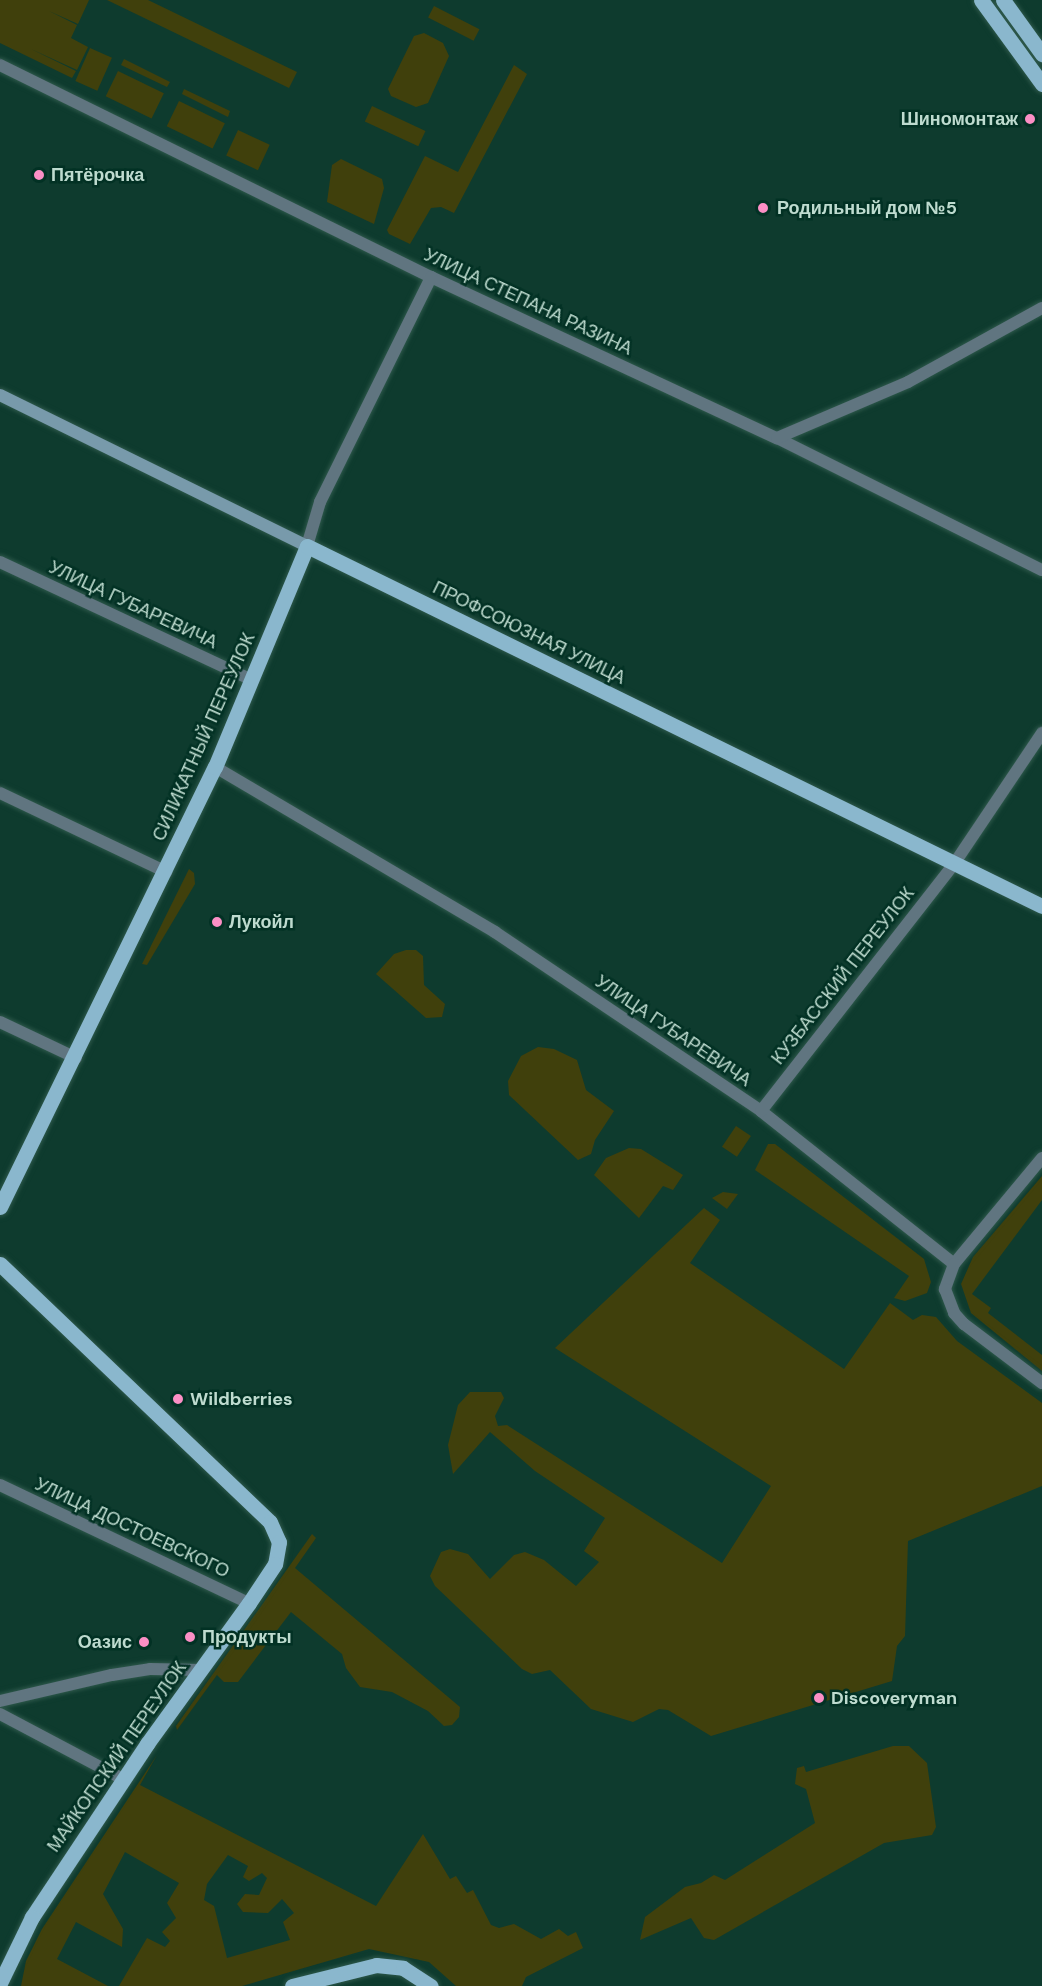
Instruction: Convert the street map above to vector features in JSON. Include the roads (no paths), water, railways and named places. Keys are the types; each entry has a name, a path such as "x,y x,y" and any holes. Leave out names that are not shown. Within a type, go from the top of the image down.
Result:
{"main road":[{"path":"981,0 1042,84"},
{"path":"1009,2 1042,54"},
{"name":"ПРОФСОЮЗНАЯ УЛИЦА","path":"0,395 1042,906"},
{"name":"СИЛИКАТНЫЙ ПЕРЕУЛОК","path":"0,1207 76,1058 215,767 307,546"},
{"name":"МАЙКОПСКИЙ ПЕРЕУЛОК","path":"0,1264 270,1522 279,1542 275,1564 123,1779 32,1917 1,1981"},
{"path":"292,1986 376,1965 403,1968 431,1986"}],"street":[{"name":"УЛИЦА СТЕПАНА РАЗИНА","path":"0,65 431,278 777,438 1042,570"},
{"name":"СИЛИКАТНЫЙ ПЕРЕУЛОК","path":"307,546 321,502 431,278"},
{"path":"777,438 908,382 1042,309"},
{"name":"УЛИЦА ГУБАРЕВИЧА","path":"0,562 252,680"},
{"name":"КУЗБАССКИЙ ПЕРЕУЛОК","path":"761,1111 954,864 1042,733"},
{"name":"УЛИЦА ГУБАРЕВИЧА","path":"215,767 485,926 761,1111 954,1264"},
{"path":"0,793 166,872"},
{"path":"0,1022 76,1058"},
{"path":"1042,1158 954,1264 945,1289 954,1313 1042,1383"},
{"name":"УЛИЦА ДОСТОЕВСКОГО","path":"0,1485 249,1603"},
{"path":"0,1701 122,1673 159,1669 201,1670"},
{"path":"0,1714 123,1779"}],"place":[{"name":"Шиномонтаж","path":"1030,119"},
{"name":"Пятёрочка","path":"39,175"},
{"name":"Родильный дом №5","path":"763,208"},
{"name":"Лукойл","path":"217,922"},
{"name":"Wildberries","path":"178,1399"},
{"name":"Продукты","path":"190,1637"},
{"name":"Оазис","path":"144,1642"},
{"name":"Discoveryman","path":"819,1698"}]}
